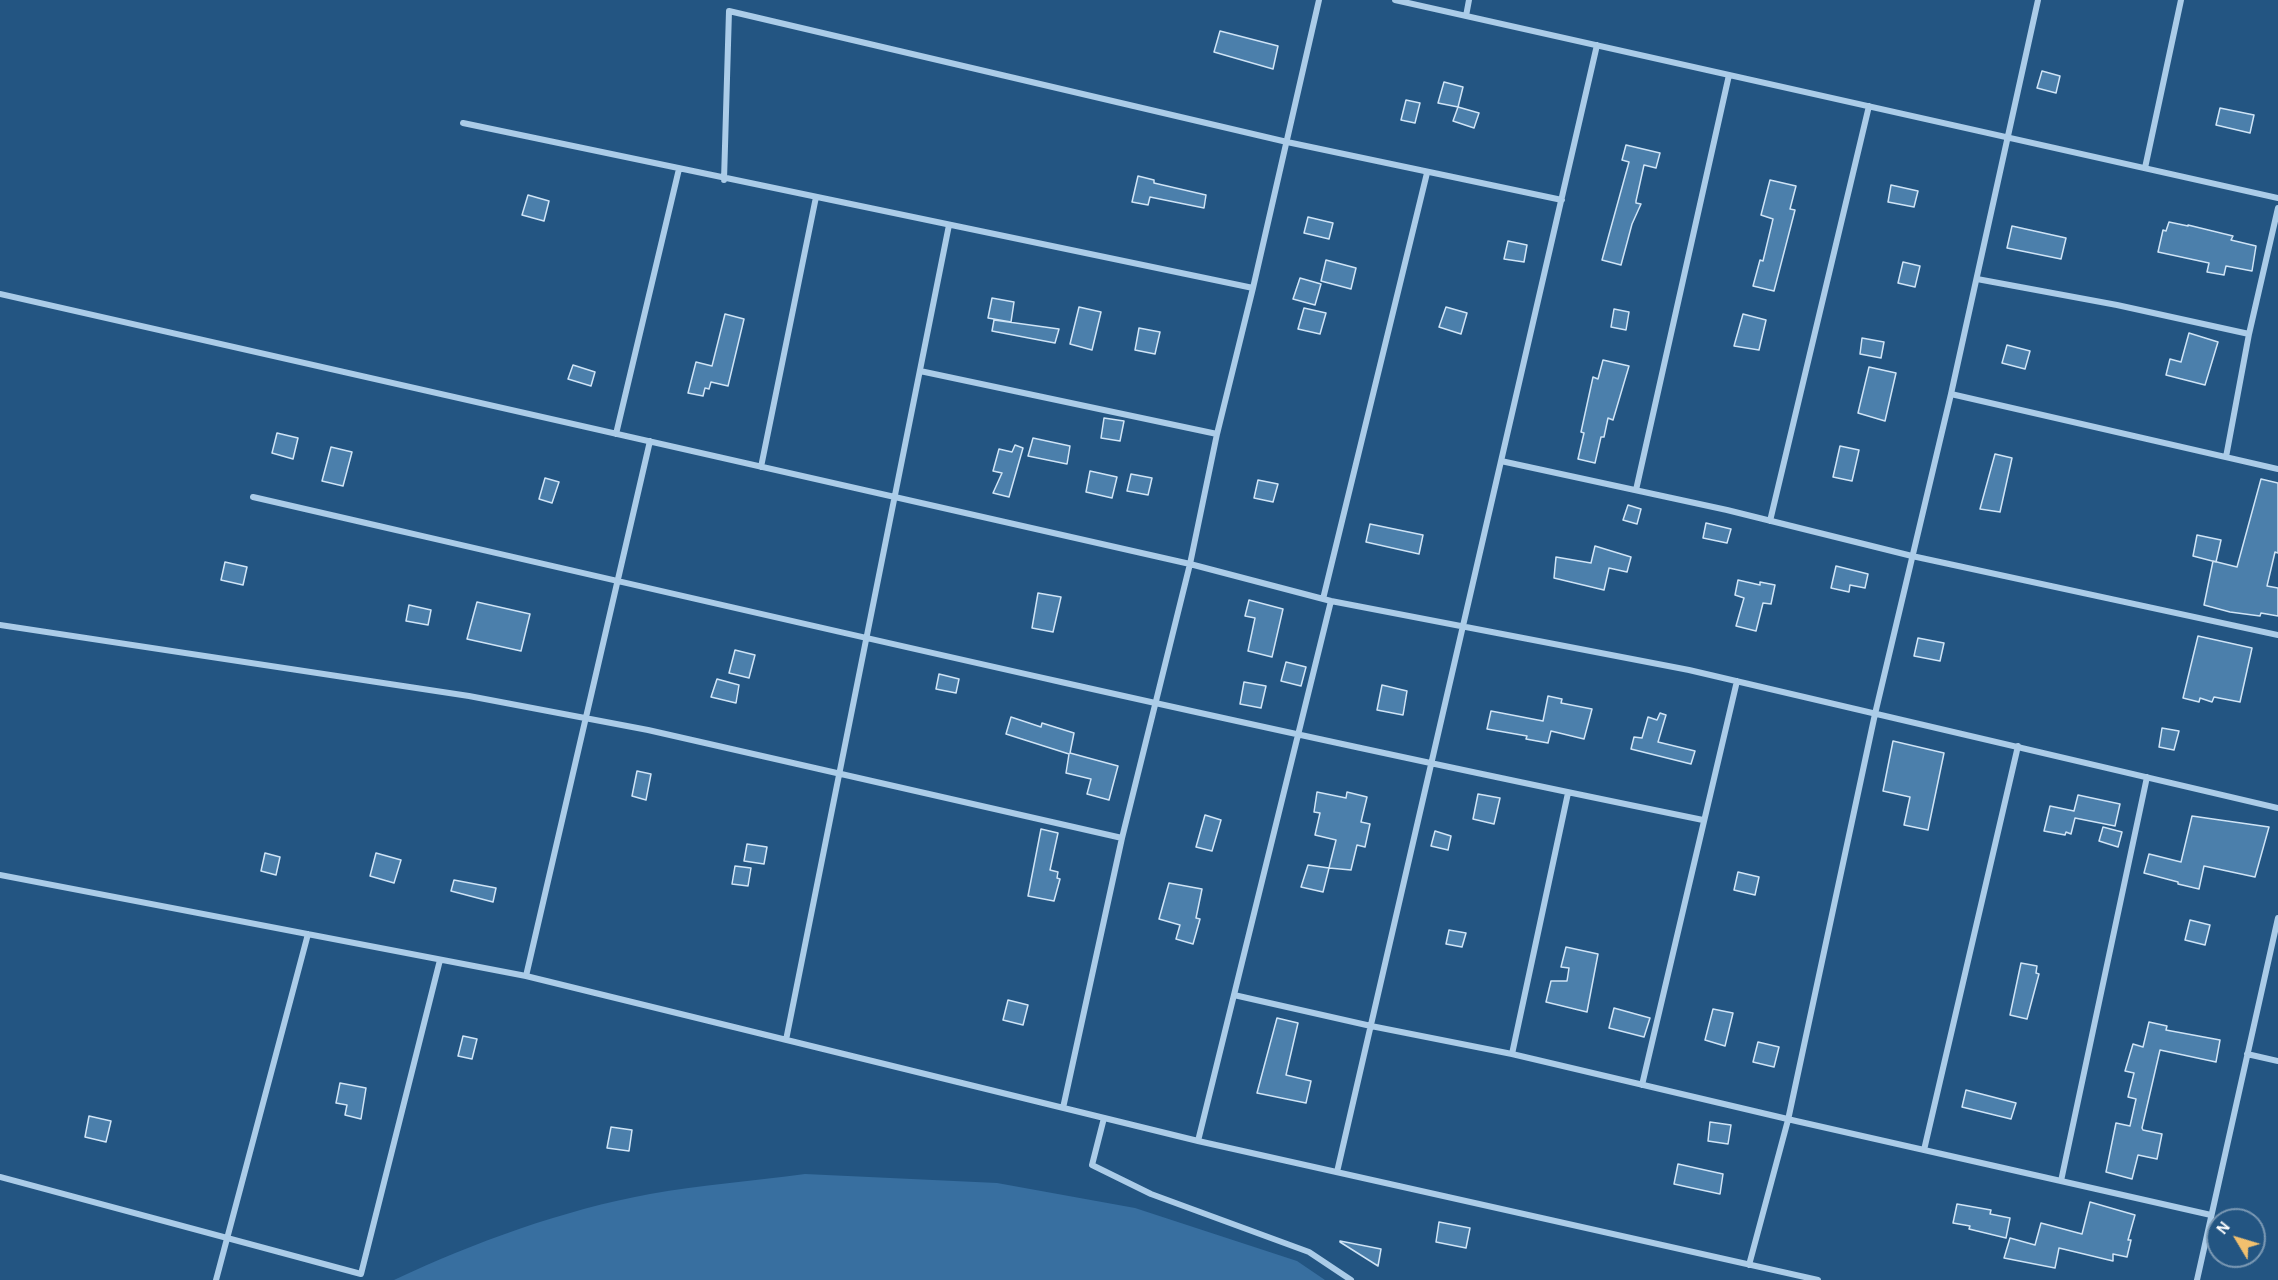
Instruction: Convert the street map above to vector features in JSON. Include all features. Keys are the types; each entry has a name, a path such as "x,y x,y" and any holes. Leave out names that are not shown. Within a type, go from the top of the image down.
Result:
{"street":[{"path":"1063,1108 1122,838 1190,564 1217,434 1319,0"},
{"path":"1395,0 2278,198"},
{"path":"1466,16 1469,0"},
{"path":"1749,1265 1788,1119 1875,714 1951,394 2038,0"},
{"path":"2145,168 2181,0"},
{"path":"724,179 729,11 1287,142 1562,200"},
{"path":"1336,1172 1597,45"},
{"path":"1636,490 1730,75"},
{"path":"1770,521 1869,106"},
{"path":"463,123 1253,288"},
{"path":"616,434 679,169"},
{"path":"1323,599 1426,172"},
{"path":"761,467 816,197"},
{"path":"2226,457 2249,334 2278,208"},
{"path":"786,1040 949,225"},
{"path":"1977,279 2117,305 2249,334"},
{"path":"0,294 1190,564 1331,602 1737,681 2278,808"},
{"path":"920,371 1217,434"},
{"path":"1951,394 2278,469"},
{"path":"526,976 650,441"},
{"path":"1501,461 1636,490 1912,556 2278,634"},
{"path":"253,497 1155,704 1431,765 1703,820"},
{"path":"1198,1141 1331,602"},
{"path":"0,625 469,696 586,718 1122,838"},
{"path":"1642,1085 1737,681"},
{"path":"1924,1150 2018,746"},
{"path":"2061,1181 2147,777"},
{"path":"1512,1054 1568,792"},
{"path":"0,875 526,976 1198,1141 1818,1280"},
{"path":"2213,1208 2278,918"},
{"path":"216,1280 308,934"},
{"path":"0,1177 361,1274 440,960"},
{"path":"1234,995 1371,1026 1512,1054 2206,1214"},
{"path":"2247,1054 2278,1061"},
{"path":"1104,1118 1092,1165 1151,1194 1309,1252 1351,1280"},
{"path":"2197,1280 2206,1238"}],"shaded area":[{"path":"805,1174 997,1183 1135,1208 1297,1261 1325,1280 394,1280 488,1240 585,1209 650,1194"}],"building":[{"path":"1220,31 1278,46 1273,69 1214,52"},
{"path":"2042,71 2060,76 2056,93 2037,88"},
{"path":"1444,82 1463,87 1458,107 1438,103"},
{"path":"1406,100 1420,103 1415,123 1401,120"},
{"path":"1458,107 1479,113 1474,128 1453,121"},
{"path":"2220,108 2254,115 2250,133 2216,125"},
{"path":"1626,145 1660,153 1656,168 1644,165 1636,201 1641,204 1632,224 1621,265 1602,260 1629,162 1622,160"},
{"path":"1138,176 1154,180 1154,183 1206,195 1204,208 1150,197 1148,205 1132,202"},
{"path":"1770,180 1796,186 1790,209 1795,210 1774,291 1753,286 1760,260 1763,261 1773,219 1761,215"},
{"path":"1891,185 1918,191 1914,207 1888,202"},
{"path":"528,195 549,201 544,221 522,215"},
{"path":"1308,217 1333,223 1329,239 1304,233"},
{"path":"2169,222 2233,236 2231,240 2256,246 2252,271 2226,266 2224,275 2207,272 2209,263 2158,252 2163,230 2166,231"},
{"path":"2012,226 2066,238 2061,259 2007,248"},
{"path":"1508,241 1527,245 1524,262 1504,259"},
{"path":"1326,260 1356,268 1351,289 1321,281"},
{"path":"1903,262 1920,266 1915,287 1898,283"},
{"path":"1300,278 1321,284 1315,305 1293,299"},
{"path":"992,298 1014,302 1011,322 988,318"},
{"path":"1079,307 1101,312 1092,350 1070,344"},
{"path":"1446,307 1467,313 1461,334 1439,327"},
{"path":"1304,308 1326,313 1320,334 1298,329"},
{"path":"1614,309 1629,312 1626,330 1611,327"},
{"path":"725,314 744,319 728,386 711,382 709,389 705,388 703,396 688,393 696,362 712,366"},
{"path":"1743,314 1766,320 1759,350 1734,346"},
{"path":"994,320 1059,329 1055,343 992,331"},
{"path":"1139,328 1160,332 1155,354 1135,350"},
{"path":"2189,333 2218,342 2205,385 2166,375 2170,359 2181,362"},
{"path":"1862,338 1884,342 1881,358 1860,354"},
{"path":"2007,345 2030,351 2025,369 2002,363"},
{"path":"1603,360 1629,366 1613,420 1608,418 1604,437 1601,437 1595,463 1578,459 1584,433 1581,432 1593,377 1598,379"},
{"path":"573,365 595,372 591,386 568,379"},
{"path":"1869,367 1896,373 1885,421 1858,413"},
{"path":"1104,418 1124,421 1120,441 1101,438"},
{"path":"277,433 298,438 293,459 272,453"},
{"path":"1033,438 1070,446 1067,464 1028,456"},
{"path":"1015,445 1023,448 1009,497 993,493 1002,473 993,471 999,449 1012,452"},
{"path":"1840,446 1859,450 1852,481 1833,477"},
{"path":"331,447 352,452 343,486 322,481"},
{"path":"1995,454 2012,458 2000,512 1980,509"},
{"path":"1090,471 1117,477 1112,498 1086,492"},
{"path":"1131,474 1152,478 1148,495 1127,491"},
{"path":"545,478 559,482 552,503 539,499"},
{"path":"2261,479 2278,483 2278,553 2275,552 2267,586 2278,588 2278,616 2230,612 2204,605 2213,561 2237,567"},
{"path":"1258,480 1278,484 1273,502 1254,498"},
{"path":"1628,505 1641,509 1637,524 1623,520"},
{"path":"1706,523 1731,529 1727,543 1703,538"},
{"path":"1370,524 1423,535 1419,554 1366,542"},
{"path":"2197,535 2221,540 2216,562 2193,556"},
{"path":"1595,546 1631,557 1627,572 1609,568 1604,590 1554,578 1556,557 1591,563"},
{"path":"225,562 247,567 243,585 221,580"},
{"path":"1836,566 1868,574 1865,588 1850,585 1849,592 1831,588"},
{"path":"1738,580 1760,585 1760,582 1775,585 1771,604 1763,603 1756,631 1736,626 1744,598 1735,595"},
{"path":"1038,593 1061,597 1053,632 1032,628"},
{"path":"1249,600 1283,609 1272,657 1248,651 1255,618 1245,616"},
{"path":"477,602 530,614 521,651 467,639"},
{"path":"409,605 431,610 428,625 406,621"},
{"path":"2198,636 2252,648 2240,702 2214,697 2212,702 2200,698 2199,702 2183,698"},
{"path":"1918,638 1944,643 1940,661 1914,656"},
{"path":"735,650 755,655 749,678 729,673"},
{"path":"1286,662 1306,667 1301,686 1281,681"},
{"path":"939,674 959,679 956,693 936,689"},
{"path":"717,679 739,685 736,703 711,697"},
{"path":"1244,682 1266,686 1261,708 1240,704"},
{"path":"1382,685 1407,691 1403,715 1377,710"},
{"path":"1548,696 1562,699 1561,703 1592,709 1584,739 1551,731 1548,743 1526,739 1527,736 1487,729 1491,711 1543,721"},
{"path":"1660,713 1666,715 1658,742 1695,751 1691,764 1631,749 1634,737 1642,738 1648,717 1657,720"},
{"path":"1011,717 1041,727 1042,723 1074,733 1070,753 1118,766 1109,800 1087,794 1091,779 1066,773 1069,754 1006,734"},
{"path":"2162,728 2179,731 2174,750 2159,747"},
{"path":"1893,741 1944,753 1928,830 1904,825 1910,797 1883,791"},
{"path":"637,771 651,774 646,800 632,796"},
{"path":"1317,792 1346,798 1347,792 1367,797 1361,822 1370,824 1365,847 1357,845 1351,870 1329,868 1336,840 1315,835 1320,813 1314,812"},
{"path":"1478,794 1500,798 1494,824 1473,819"},
{"path":"2078,795 2120,804 2115,826 2075,818 2071,834 2044,831 2050,806 2074,811"},
{"path":"1205,815 1221,820 1212,851 1196,847"},
{"path":"2192,816 2269,827 2255,877 2204,866 2199,889 2144,873 2149,854 2181,862"},
{"path":"2103,827 2122,832 2118,847 2099,841"},
{"path":"1041,829 1058,833 1050,870 1058,872 1057,878 1060,879 1054,901 1028,896"},
{"path":"1435,831 1451,836 1448,850 1431,846"},
{"path":"747,844 767,847 764,864 744,861"},
{"path":"265,853 280,857 276,875 261,871"},
{"path":"376,853 401,860 394,883 370,876"},
{"path":"1308,865 1329,868 1323,892 1301,887"},
{"path":"735,866 751,868 748,886 732,884"},
{"path":"1738,872 1759,877 1755,895 1734,890"},
{"path":"454,880 496,888 493,902 451,891"},
{"path":"1169,883 1202,889 1196,918 1200,919 1193,944 1176,939 1180,925 1159,919"},
{"path":"2190,920 2210,925 2205,945 2185,940"},
{"path":"1449,930 1466,933 1462,947 1446,944"},
{"path":"1566,947 1598,954 1587,1012 1546,1002 1551,981 1567,981 1569,968 1561,967"},
{"path":"2021,963 2037,966 2036,973 2039,974 2027,1019 2010,1015"},
{"path":"1008,1000 1028,1005 1023,1025 1003,1020"},
{"path":"1614,1008 1650,1018 1644,1037 1609,1028"},
{"path":"1713,1009 1733,1013 1725,1046 1705,1040"},
{"path":"1277,1018 1298,1023 1286,1075 1311,1081 1306,1103 1257,1093"},
{"path":"2149,1022 2167,1026 2166,1030 2220,1040 2216,1062 2160,1050 2142,1128 2162,1134 2157,1159 2138,1155 2132,1179 2106,1172 2116,1123 2130,1126 2136,1099 2128,1097 2134,1073 2125,1071 2133,1044 2143,1047"},
{"path":"463,1036 477,1039 472,1059 458,1056"},
{"path":"1758,1042 1779,1047 1774,1067 1753,1062"},
{"path":"340,1083 366,1088 361,1119 345,1115 347,1105 336,1103"},
{"path":"1966,1090 2016,1103 2011,1119 1962,1107"},
{"path":"89,1116 111,1121 106,1142 85,1137"},
{"path":"1710,1122 1731,1125 1728,1144 1708,1141"},
{"path":"611,1127 632,1130 629,1151 607,1148"},
{"path":"1678,1164 1723,1174 1720,1194 1674,1184"},
{"path":"2090,1202 2135,1215 2128,1240 2131,1240 2127,1257 2113,1254 2113,1261 2059,1248 2055,1268 2004,1258 2010,1238 2035,1245 2041,1223 2082,1234"},
{"path":"1957,1204 1991,1210 1990,1214 2010,1218 2006,1238 1953,1223"},
{"path":"1439,1222 1470,1228 1466,1248 1436,1242"},
{"path":"1340,1242 1381,1249 1378,1266"}]}
